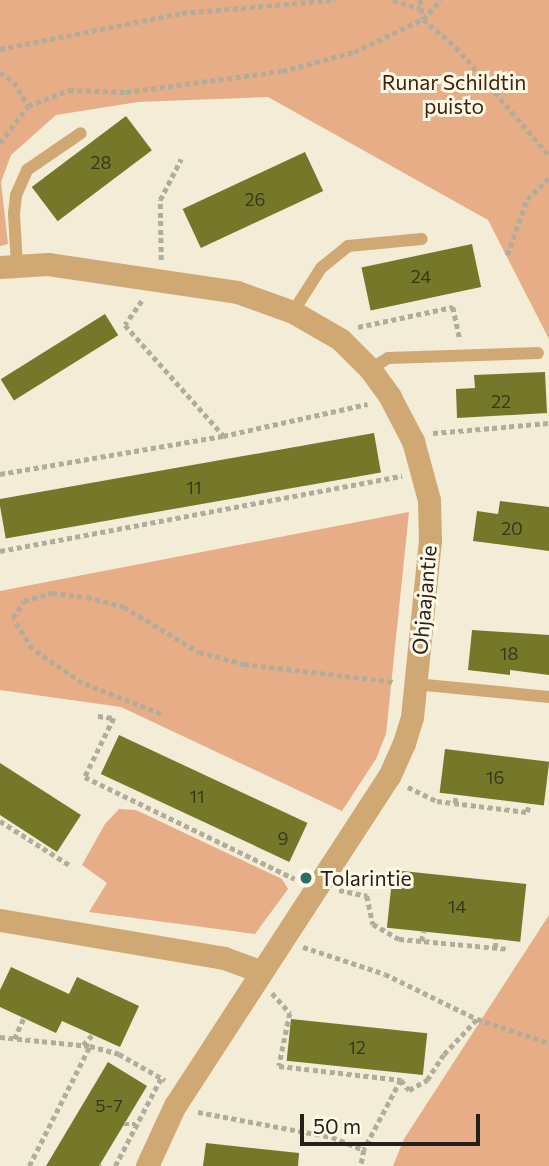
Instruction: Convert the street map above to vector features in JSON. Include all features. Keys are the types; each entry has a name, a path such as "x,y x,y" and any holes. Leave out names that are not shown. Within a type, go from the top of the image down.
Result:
{"street":[{"name":"Ohjaajantie","path":"9,266 48,264 237,292 293,312 340,340 370,369 390,397 413,441 429,500 430,540 412,717 389,776 264,980 173,1095 147,1166"},
{"path":"0,920 224,958 264,980"}],"lane":[{"path":"9,266 16,195 27,170 81,133"},
{"path":"293,312 321,268 348,246 422,239"},
{"path":"370,369 388,358 538,353"},
{"path":"415,684 549,697"}],"path":[{"path":"0,49 182,13 335,0"},
{"path":"393,0 421,9"},
{"path":"419,0 423,19 456,47 549,155"},
{"path":"0,143 28,106 69,90 125,92 282,71 354,52 423,19 441,0"},
{"path":"0,72 14,82 28,106"},
{"path":"181,159 160,200 162,265 156,280 125,325 223,436"},
{"path":"507,256 527,199 549,178"},
{"path":"340,340 355,327 453,307 464,355"},
{"path":"0,474 223,436 390,397"},
{"path":"423,436 436,432 549,424"},
{"path":"0,551 422,471"},
{"path":"161,714 82,683 32,649 13,618 24,601 52,593 88,597 124,607 199,652 210,655 244,664 415,684"},
{"path":"98,716 114,718 85,777 302,883"},
{"path":"389,776 437,801 527,812 529,804"},
{"path":"455,803 456,795"},
{"path":"0,821 71,866"},
{"path":"332,889 367,897 373,924 399,939 508,949"},
{"path":"421,941 424,932"},
{"path":"495,948 496,939"},
{"path":"295,944 385,974 477,1019 549,1043"},
{"path":"264,980 290,1013 279,1066 296,1065 401,1080 409,1090 427,1080 444,1054 477,1019"},
{"path":"14,1038 24,1018"},
{"path":"83,1046 92,1035"},
{"path":"0,1037 90,1046 119,1054 161,1078 173,1095 205,1115 332,1137 364,1150"},
{"path":"29,1166 90,1046"},
{"path":"379,1077 381,1071"},
{"path":"115,1166 161,1078"},
{"path":"361,1166 364,1150 401,1080"},
{"path":"124,1124 136,1124"}],"green space":[{"name":"Runar Schildtin puisto","path":"0,0 549,0 549,339 488,220 268,97 138,102 56,115 11,155 1,182 8,244 0,246"},
{"path":"409,512 386,734 376,759 342,811 121,707 0,690 0,591"},
{"path":"119,809 136,810 282,879 288,889 255,934 89,912 107,883 82,865 105,824"},
{"path":"549,915 549,1166 393,1166 404,1139"}],"building":[{"path":"126,116 152,150 58,221 32,187"},
{"path":"305,152 323,191 201,248 183,209"},
{"path":"472,244 481,287 371,311 361,267"},
{"path":"105,314 118,335 14,400 1,379"},
{"path":"545,372 547,413 457,418 456,389 475,388 474,375"},
{"path":"374,433 381,472 6,539 0,499"},
{"path":"500,501 549,507 549,551 473,541 477,511 498,514"},
{"path":"472,630 549,635 549,675 510,670 510,675 468,670"},
{"path":"119,735 308,823 289,862 101,774"},
{"path":"445,749 549,762 544,805 440,793"},
{"path":"0,763 81,815 57,852 0,815"},
{"path":"393,870 526,884 520,942 387,928"},
{"path":"11,967 69,994 77,977 139,1006 120,1047 62,1021 56,1033 0,1007 0,990"},
{"path":"291,1019 427,1033 423,1075 287,1061"},
{"path":"108,1062 147,1086 99,1166 46,1166"},
{"path":"206,1143 299,1153 298,1166 203,1166"}],"place":[{"name":"Tolarintie","path":"306,878"}]}
